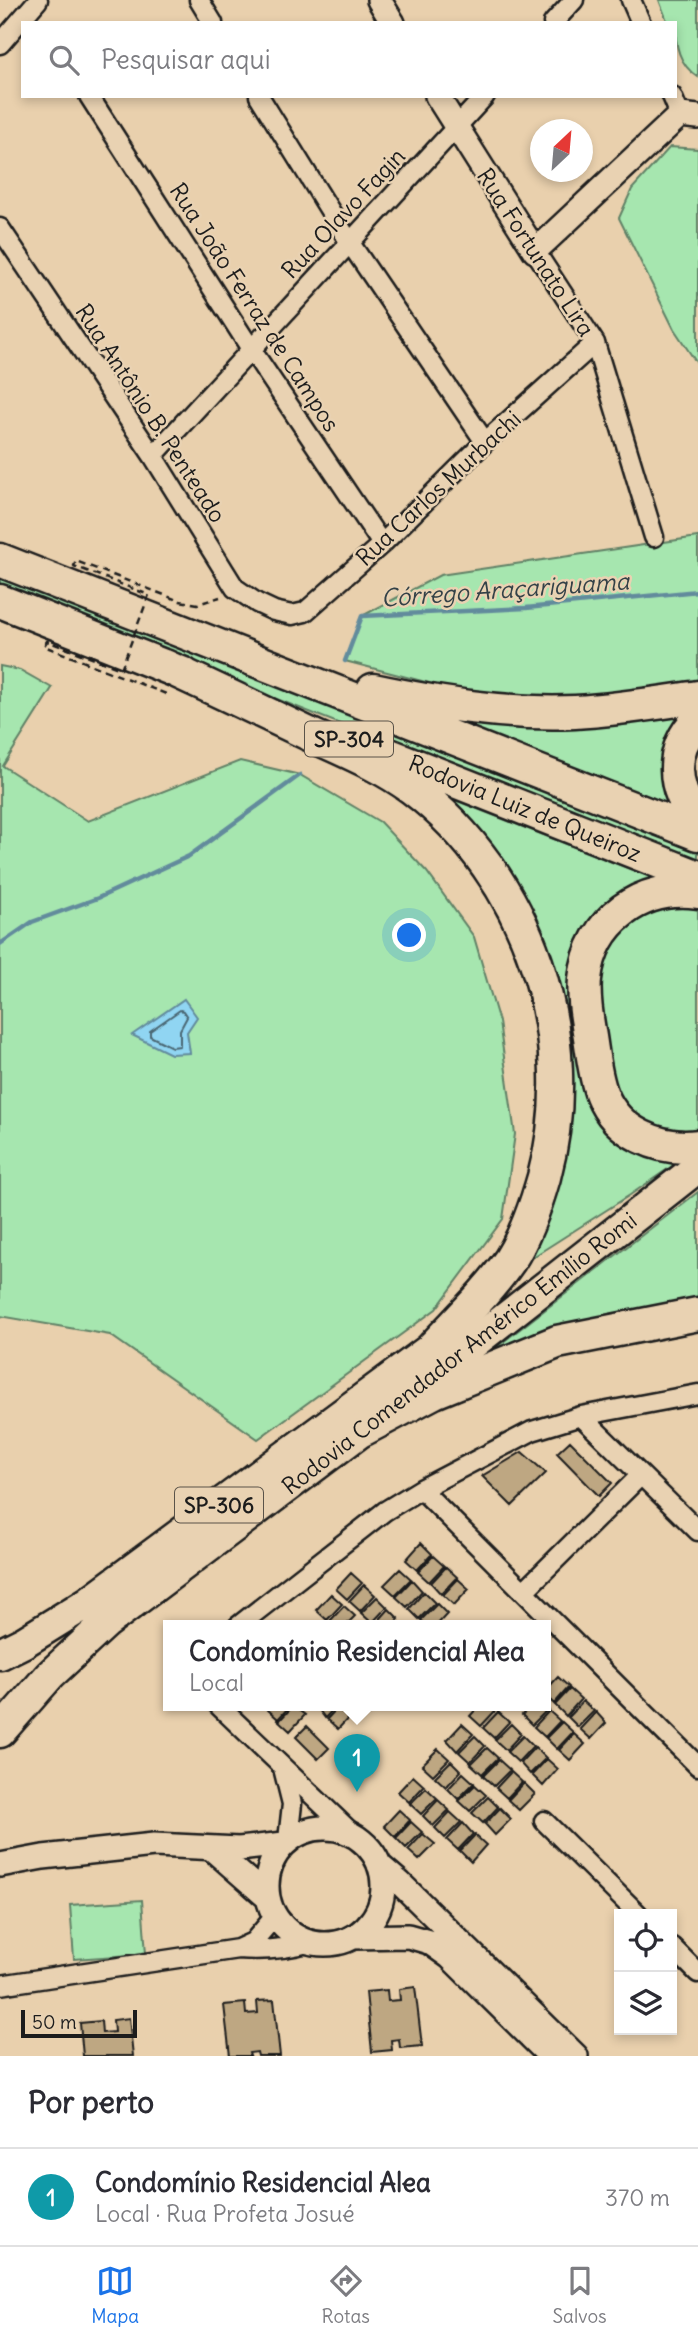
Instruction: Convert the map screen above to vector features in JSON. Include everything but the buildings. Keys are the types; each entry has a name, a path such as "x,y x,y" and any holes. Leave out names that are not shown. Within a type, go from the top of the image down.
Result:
{"highway":[{"name":"Rodovia Luiz de Queiroz","path":"0,560 698,834"},
{"path":"44,577 363,688 436,703 489,709 575,712 698,697"},
{"name":"Rodovia Luiz de Queiroz","path":"0,601 165,680 698,877"},
{"path":"165,680 344,750 411,788 464,837 492,872 535,956 553,1026 557,1078 554,1125 546,1169 531,1217 510,1260 477,1300 432,1347"},
{"path":"698,720 684,739 676,766 679,790 690,811 698,819"},
{"path":"698,891 662,891 642,898 610,922 597,939 589,958 585,978 585,1002 602,1096 615,1117 634,1133 660,1145 682,1148 698,1146"},
{"name":"Rodovia Comendador Américo Emílio Romi","path":"0,1732 50,1675 106,1623 364,1429 698,1167"},
{"name":"Rodovia Comendador Américo Emílio Romi","path":"0,1654 87,1603 546,1263 665,1193"},
{"path":"364,1429 434,1392 557,1342 698,1314"}],"street":[{"path":"199,0 212,21"},
{"path":"555,21 574,0"},
{"path":"631,0 639,21"},
{"path":"0,44 32,2 41,21"},
{"name":"Rua João Ferraz de Campos","path":"90,98 251,349 382,544"},
{"path":"260,98 349,243 485,442"},
{"name":"Rua Fortunato Lira","path":"438,98 595,343 654,537"},
{"name":"Rua Olavo Fagin","path":"153,456 483,98"},
{"path":"535,251 683,109"},
{"name":"Rua Antônio B. Penteado","path":"0,228 153,456 235,588 274,611"},
{"name":"Rua Carlos Murbachi","path":"274,611 292,615 305,612 382,544 485,442 595,343"},
{"path":"246,1620 385,1511 421,1489 532,1431 580,1416 698,1394"},
{"path":"580,1416 698,1531"},
{"path":"524,1591 641,1475"},
{"path":"421,1489 698,1766"},
{"path":"0,1985 238,1949 340,1942 352,1937 371,1920 382,1898 383,1881 379,1865 369,1848 224,1711"},
{"path":"238,1949 253,1942 271,1907 269,1869 275,1855 286,1842 292,1804 284,1768"},
{"path":"544,1821 633,1909"},
{"path":"0,1865 43,1857 154,1845 263,1847 286,1842 313,1829 327,1828 354,1835"},
{"path":"211,1848 271,1907 285,1928 297,1937 311,1942"},
{"path":"0,1851 43,1857"},
{"path":"379,1865 400,1882 576,2056"},
{"path":"352,1937 408,1936 429,1942 450,1957 550,2056"},
{"path":"677,1952 698,1973"}],"path":[{"path":"165,680 44,646 47,641 121,669 149,595 74,566 76,561 180,601 198,604 217,599 235,588"}],"green space":[{"path":"659,0 698,0 698,77 686,67 677,47 677,21 667,21"},
{"path":"670,147 698,149 698,365 674,329 619,218 632,189"},
{"path":"698,537 698,691 655,696 491,699 345,661 362,616 440,575"},
{"path":"0,569 698,844 698,865 0,590"},
{"path":"0,666 20,670 52,688 3,766 88,821 240,761 300,775 380,822 427,872 474,937 499,1022 515,1134 503,1219 436,1309 258,1439 110,1335 0,1316"},
{"path":"688,710 674,807 425,712"},
{"path":"414,784 668,884 600,920 588,1079 688,1155 511,1271 534,1226 546,976"},
{"path":"698,902 698,1141 620,1114 589,1005 617,929 648,906"},
{"path":"698,1192 698,1306 464,1372"},
{"path":"142,1900 146,1954 74,1959 70,1905"}],"water":[{"path":"184,999 197,1017 187,1032 190,1053 171,1054 132,1035"}],"waterway":[{"name":"Córrego Araçariguama","path":"345,661 362,616 526,608 698,591"},
{"name":"Córrego Araçariguama","path":"0,944 32,922 98,898 189,856 300,775"}],"place":[{"name":"Condomínio Residencial Alea","path":"357,1792"}]}
